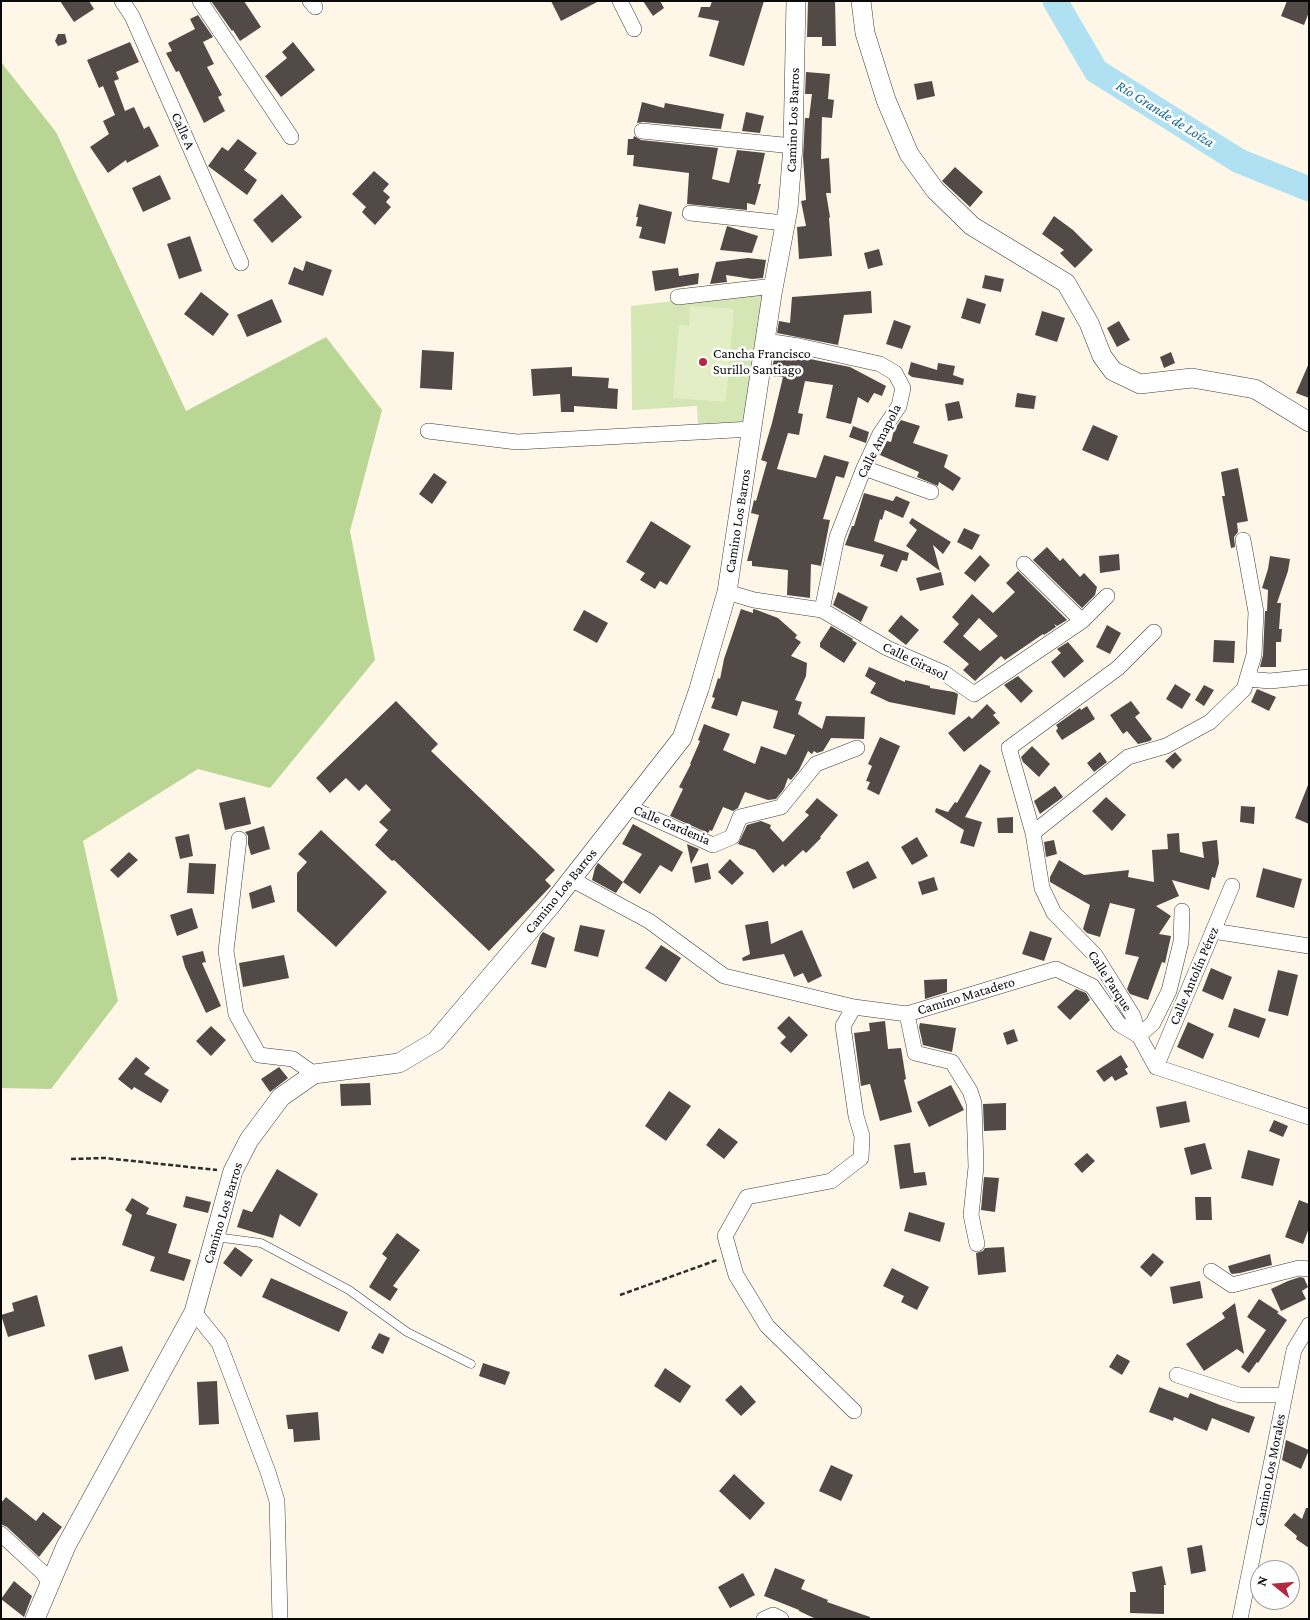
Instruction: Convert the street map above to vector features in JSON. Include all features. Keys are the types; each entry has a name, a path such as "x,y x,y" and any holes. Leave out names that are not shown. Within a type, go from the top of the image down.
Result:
{"street":[{"name":"Calle A","path":"122,1 132,16 241,263"},
{"path":"200,1 291,137"},
{"path":"620,1 634,29"},
{"name":"Camino Los Barros","path":"35,1619 66,1546 194,1312 233,1172 249,1140 281,1097 314,1074 399,1063 436,1041 571,879 682,738 699,688 727,592 784,223 788,209 793,146 796,1"},
{"path":"861,1 865,33 880,81 909,154 935,190 972,226 1066,283 1089,323 1102,356 1113,371 1140,384 1192,378 1255,389 1309,422"},
{"path":"642,131 793,146"},
{"path":"690,213 784,223"},
{"path":"678,297 774,286"},
{"name":"Calle Amapola","path":"766,341 799,346 880,364 895,373 903,388 899,406 880,434 864,468 837,537 822,610"},
{"path":"428,431 517,442 752,429"},
{"path":"864,468 931,492"},
{"path":"1033,834 1128,757 1166,746 1210,722 1244,689 1254,655 1256,612 1243,540"},
{"path":"1024,564 1082,621"},
{"name":"Calle Girasol","path":"727,592 754,600 822,610 887,648 944,673 974,694 1082,621 1107,596"},
{"name":"Calle Parque","path":"1139,1036 1133,1016 1095,954 1054,913 1042,888 1033,834 1009,748 1118,668 1154,632"},
{"path":"1248,679 1270,681 1309,677"},
{"name":"Calle Gardenia","path":"628,806 712,845 732,836 740,817 782,807 816,764 857,748"},
{"path":"239,839 226,951 236,1014 259,1055 293,1059 314,1074"},
{"name":"Camino Matadero","path":"571,879 649,921 724,976 854,1007 908,1014 1056,969 1092,986 1119,1024 1139,1036 1156,1067"},
{"name":"Calle Antolín Pérez","path":"1156,1067 1232,886"},
{"path":"1139,1036 1153,1023 1169,990 1181,942 1182,910"},
{"path":"1213,931 1309,946"},
{"path":"854,1007 843,1026 856,1116 862,1136 861,1158 831,1181 748,1197 725,1236 736,1275 767,1326 854,1411"},
{"path":"908,1014 915,1053 952,1062 970,1091 974,1103 976,1167 971,1215 977,1244"},
{"path":"1156,1067 1309,1117"},
{"path":"1211,1271 1232,1285 1299,1268 1309,1269"},
{"path":"194,1312 219,1344 268,1472 277,1502 280,1619"},
{"name":"Camino Los Morales","path":"1240,1619 1294,1350 1309,1325"},
{"path":"1176,1375 1239,1395 1285,1395"},
{"path":"1,1534 42,1572 51,1584"},
{"path":"764,1619 773,1615 781,1619"}],"lane":[{"path":"215,1237 261,1243 348,1290 407,1332 471,1364"}],"path":[{"path":"71,1159 104,1158 233,1172"},
{"path":"620,1294 730,1256"}],"green space":[{"path":"1,62 56,132 186,411 326,337 382,410 350,531 375,660 270,788 198,769 83,841 118,1001 51,1089 1,1088"},
{"path":"767,290 745,420 740,422 698,424 697,406 632,410 631,306"},
{"name":"Cancha Francisco Surillo Santiago","path":"690,306 734,309 726,402 673,398 679,325 689,326"}],"building":[{"path":"60,1 89,1 94,9 74,22"},
{"path":"211,1 244,1 261,27 240,41"},
{"path":"551,1 599,1 561,21"},
{"path":"643,1 660,1 664,8 653,16"},
{"path":"712,1 764,1 744,66 709,56 719,21 698,17 701,7 710,7"},
{"path":"808,1 835,1 836,46 822,46 822,37 807,37"},
{"path":"1287,1 1309,1 1309,12 1304,25 1281,16"},
{"path":"198,15 213,37 203,42 214,64 207,67 222,95 218,97 225,111 204,123 179,71 176,72 166,53 172,51 168,43 195,29 190,19"},
{"path":"58,34 65,34 67,42 65,44 58,46 55,41"},
{"path":"130,42 139,62 116,72 119,79 114,81 125,111 134,107 144,129 149,126 159,146 127,163 126,160 108,173 90,147 109,134 103,121 115,115 103,86 99,88 87,60"},
{"path":"293,42 315,70 281,97 265,76 287,58 282,52"},
{"path":"806,72 830,74 828,99 834,100 832,118 822,117 821,159 829,158 831,193 826,193 830,217 832,256 799,259 797,227 806,226 801,201 806,200 803,157 805,118 809,118 812,94 805,94"},
{"path":"932,81 935,96 917,100 914,84"},
{"path":"642,102 664,108 665,103 724,114 721,129 637,123"},
{"path":"746,112 764,116 760,133 742,131"},
{"path":"634,136 641,140 718,148 712,179 729,183 737,150 765,153 758,184 761,184 755,205 747,203 747,210 687,204 689,173 633,166 634,155 627,155 628,139 633,139"},
{"path":"238,139 257,153 244,170 257,180 247,195 208,166 222,147 228,151"},
{"path":"955,167 983,192 970,207 942,181"},
{"path":"374,171 389,184 383,191 390,197 386,202 391,207 375,225 362,212 366,207 352,194"},
{"path":"160,175 171,199 143,212 132,188"},
{"path":"282,194 302,217 272,243 253,220"},
{"path":"639,204 672,212 665,244 639,238 642,227 636,226 638,217 636,217"},
{"path":"1054,216 1073,230 1093,250 1075,268 1060,253 1064,250 1042,234"},
{"path":"727,226 758,236 752,253 720,250"},
{"path":"190,236 202,271 179,279 167,244"},
{"path":"879,249 883,265 868,269 864,253"},
{"path":"748,258 766,260 763,278 752,279 726,275 727,282 710,284 716,262"},
{"path":"306,261 332,270 323,296 288,284 294,267 303,271"},
{"path":"678,268 679,276 699,273 698,284 655,291 652,271"},
{"path":"985,275 1004,279 1001,292 982,288"},
{"path":"871,291 872,313 844,315 838,345 777,333 779,321 790,323 792,297"},
{"path":"201,292 229,314 213,336 184,314"},
{"path":"967,298 986,304 980,324 961,318"},
{"path":"272,299 282,322 247,337 237,315"},
{"path":"1042,311 1065,318 1057,342 1035,335"},
{"path":"894,320 911,326 902,349 886,344"},
{"path":"1119,321 1130,340 1117,347 1107,328"},
{"path":"422,350 454,352 452,390 420,388"},
{"path":"775,352 850,367 886,386 882,396 874,393 868,403 858,397 851,424 826,418 833,385 805,381 798,413 803,414 799,435 788,433 777,469 816,478 824,455 849,462 844,478 836,476 823,519 830,520 821,566 811,564 810,598 787,595 788,570 752,566 752,561 747,561 759,515 751,513 767,462 761,460 783,377 771,376"},
{"path":"1171,352 1175,363 1164,368 1160,357"},
{"path":"911,362 937,370 938,363 955,366 953,375 964,379 963,385 912,377 908,374"},
{"path":"1309,363 1309,398 1296,393"},
{"path":"572,367 572,376 609,378 608,388 618,389 617,409 574,406 574,412 561,412 560,394 533,396 531,369"},
{"path":"1017,393 1036,396 1034,409 1015,407"},
{"path":"959,401 963,418 948,421 945,404"},
{"path":"901,420 920,426 913,443 948,455 944,467 961,478 953,491 939,482 938,486 917,477 919,472 880,455 887,441 891,442 894,430"},
{"path":"1093,425 1118,436 1108,461 1082,450"},
{"path":"853,426 869,432 866,443 849,437"},
{"path":"1238,468 1248,521 1237,523 1238,532 1234,537 1235,547 1231,548 1222,496 1225,496 1221,472"},
{"path":"434,473 447,482 432,504 419,494"},
{"path":"864,493 893,501 896,496 910,502 903,518 885,510 882,520 880,519 874,541 909,553 907,561 902,560 897,572 880,566 884,555 845,545 852,526 854,526"},
{"path":"912,518 951,542 943,554 933,545 940,571 906,546 917,530 909,523"},
{"path":"651,521 691,546 667,585 660,581 655,589 640,580 645,573 626,562"},
{"path":"964,528 980,535 972,550 957,542"},
{"path":"1047,547 1060,561 1063,558 1080,577 1084,573 1097,587 1095,595 1082,608 1033,560"},
{"path":"1119,554 1120,570 1100,573 1099,556"},
{"path":"980,555 990,565 975,582 964,573"},
{"path":"1270,556 1290,559 1277,603 1281,603 1279,629 1282,629 1281,642 1276,642 1276,667 1260,667 1263,655 1268,590 1262,588"},
{"path":"1018,571 1067,620 1057,626 1054,624 1056,627 1005,660 1001,656 975,681 963,670 969,664 943,642 959,624 952,617 972,594 993,613 1015,592 1006,583","holes":["979,618 998,636 980,651 963,636"]},
{"path":"941,572 944,585 920,591 916,578"},
{"path":"838,592 868,607 861,622 833,605"},
{"path":"741,609 753,613 753,609 778,618 797,635 795,638 801,642 791,656 807,663 806,676 795,700 802,702 798,714 822,729 826,716 865,717 864,739 831,738 823,751 817,753 814,751 812,754 808,751 799,770 791,780 788,778 784,789 776,799 768,800 745,792 738,808 733,811 723,807 712,831 710,830 708,833 670,816 683,789 679,787 691,764 704,724 730,734 723,750 755,764 761,746 786,755 795,735 773,728 778,711 742,701 737,716 711,708 715,698 712,697 718,678 720,679 724,659"},
{"path":"584,610 608,623 597,643 573,630"},
{"path":"901,615 919,630 906,645 888,631"},
{"path":"1107,625 1121,633 1110,654 1096,647"},
{"path":"831,626 857,643 844,663 820,647 820,643"},
{"path":"1214,640 1235,641 1234,663 1213,662"},
{"path":"1068,642 1084,661 1064,678 1051,662 1061,653 1057,649"},
{"path":"869,667 905,682 905,680 958,694 955,715 889,702 870,693 876,683 865,676"},
{"path":"1018,676 1033,691 1021,703 1004,685"},
{"path":"1175,684 1191,694 1182,709 1166,699"},
{"path":"1204,685 1214,690 1204,706 1195,700"},
{"path":"1257,689 1276,697 1269,711 1251,702"},
{"path":"396,701 438,744 431,751 555,870 545,880 551,886 489,951 394,860 392,861 375,845 388,830 379,822 391,810 366,784 359,791 346,778 330,793 316,778"},
{"path":"1131,701 1140,713 1135,717 1152,739 1150,741 1138,744 1127,731 1123,734 1110,715"},
{"path":"987,704 996,713 993,715 1000,723 964,752 948,733 969,716 972,719"},
{"path":"1087,706 1095,719 1062,740 1056,731 1058,728 1056,725 1080,708 1081,710"},
{"path":"880,737 900,746 879,795 867,789 870,782 866,781 872,766 868,764"},
{"path":"1032,746 1050,764 1039,777 1023,762 1021,757"},
{"path":"1100,752 1107,762 1094,772 1087,763"},
{"path":"1175,752 1182,760 1173,769 1165,761"},
{"path":"980,764 991,771 965,817 982,822 974,847 960,843 964,830 935,812 936,808 948,812 955,802 957,803"},
{"path":"1309,785 1309,824 1295,818"},
{"path":"1055,786 1063,797 1040,814 1034,801"},
{"path":"245,797 251,824 225,830 219,803"},
{"path":"1106,797 1126,815 1112,831 1092,811"},
{"path":"817,798 838,815 821,838 806,853 803,850 785,867 783,864 773,873 755,850 738,844 747,825 761,821 771,825 770,828 783,842 809,815 805,812"},
{"path":"1241,806 1255,807 1254,824 1240,822"},
{"path":"1013,817 1013,833 998,833 997,818"},
{"path":"633,824 683,852 672,872 660,865 640,894 623,882 642,854 622,844"},
{"path":"264,826 270,849 251,855 248,836 245,832"},
{"path":"321,830 387,892 336,947 297,911 297,873 307,862 298,854"},
{"path":"1179,833 1180,852 1204,858 1202,842 1217,840 1219,863 1215,878 1212,877 1209,890 1172,880 1179,896 1156,906 1171,916 1159,934 1171,936 1165,963 1162,962 1148,1000 1130,994 1127,989 1139,957 1125,954 1135,909 1110,903 1100,937 1087,933 1083,929 1090,905 1050,882 1050,877 1059,860 1084,875 1129,870 1128,877 1154,882 1152,850 1168,849 1167,834"},
{"path":"189,834 193,856 180,859 175,837"},
{"path":"917,837 928,856 912,865 901,847"},
{"path":"1054,840 1057,854 1046,857 1044,842"},
{"path":"687,844 699,849 691,864"},
{"path":"129,852 138,860 118,878 110,870"},
{"path":"730,859 744,873 732,885 718,872"},
{"path":"868,861 877,878 853,889 846,872"},
{"path":"189,863 216,864 214,894 187,893"},
{"path":"598,863 623,882 616,893 592,880"},
{"path":"708,863 711,879 695,883 692,867"},
{"path":"1263,868 1302,879 1294,908 1256,897"},
{"path":"934,877 938,890 922,895 918,882"},
{"path":"271,885 275,902 252,909 249,893"},
{"path":"192,908 198,928 177,936 170,915"},
{"path":"768,921 771,944 802,930 822,976 808,983 803,973 794,977 784,954 743,961 742,958 750,954 745,925"},
{"path":"580,925 605,930 598,957 574,951"},
{"path":"1030,931 1052,938 1044,961 1022,954"},
{"path":"543,932 555,938 546,968 531,964"},
{"path":"661,945 681,958 666,982 645,968"},
{"path":"203,951 206,962 202,963 221,1006 206,1013 185,967 182,956"},
{"path":"284,955 289,978 243,987 239,963"},
{"path":"1211,968 1232,977 1223,1000 1202,991"},
{"path":"1278,970 1298,975 1288,1016 1268,1011"},
{"path":"947,979 947,992 925,999 924,980"},
{"path":"1076,989 1086,993 1090,1000 1070,1020 1057,1007"},
{"path":"1234,1008 1266,1019 1259,1038 1228,1027"},
{"path":"789,1016 808,1035 791,1053 780,1043 786,1037 777,1028"},
{"path":"885,1021 888,1049 901,1048 906,1079 904,1080 912,1112 880,1121 870,1084 861,1086 854,1033 870,1031 869,1023"},
{"path":"1188,1022 1214,1034 1203,1059 1177,1047"},
{"path":"920,1023 956,1028 952,1052 923,1045 919,1027"},
{"path":"211,1026 226,1040 211,1056 196,1041"},
{"path":"1014,1029 1018,1041 1007,1045 1003,1033"},
{"path":"1121,1055 1128,1067 1125,1069 1128,1074 1115,1081 1112,1076 1104,1082 1096,1071"},
{"path":"136,1057 150,1068 144,1074 169,1090 161,1103 134,1087 132,1090 118,1079"},
{"path":"279,1067 288,1078 270,1092 261,1079"},
{"path":"370,1083 371,1105 341,1106 340,1084"},
{"path":"951,1085 964,1110 929,1127 917,1102"},
{"path":"669,1091 691,1106 666,1141 645,1126"},
{"path":"1186,1101 1190,1122 1160,1128 1156,1107"},
{"path":"1006,1103 1006,1130 984,1131 983,1104"},
{"path":"1274,1120 1288,1126 1283,1137 1269,1131"},
{"path":"719,1128 738,1142 724,1159 706,1145"},
{"path":"910,1143 914,1173 925,1172 927,1185 900,1189 894,1145"},
{"path":"1205,1143 1212,1169 1191,1175 1184,1148"},
{"path":"1248,1150 1280,1159 1273,1186 1241,1178"},
{"path":"1087,1153 1095,1161 1082,1173 1074,1164"},
{"path":"277,1169 318,1194 300,1227 280,1214 273,1238 237,1227 243,1209 252,1212"},
{"path":"984,1177 999,1178 995,1212 981,1210"},
{"path":"186,1196 211,1202 208,1213 183,1207"},
{"path":"1195,1197 1211,1197 1212,1220 1196,1220"},
{"path":"132,1198 149,1208 146,1214 177,1224 168,1253 191,1260 184,1281 150,1271 155,1257 122,1245 132,1215 125,1210"},
{"path":"1299,1200 1309,1204 1309,1228 1303,1244 1285,1237"},
{"path":"909,1212 945,1223 940,1242 904,1231"},
{"path":"397,1233 420,1250 393,1286 398,1289 390,1301 369,1287 387,1258 382,1254"},
{"path":"235,1247 253,1260 241,1277 223,1263"},
{"path":"1004,1247 1006,1272 978,1275 976,1253 983,1251 985,1248"},
{"path":"1153,1253 1164,1262 1151,1277 1140,1267"},
{"path":"1270,1254 1272,1265 1240,1273 1232,1274 1230,1272 1228,1266"},
{"path":"892,1268 929,1287 917,1310 901,1302 904,1296 883,1286"},
{"path":"1300,1277 1304,1278 1308,1287 1302,1291 1306,1299 1281,1311 1271,1289"},
{"path":"271,1278 348,1312 339,1332 262,1297"},
{"path":"1200,1281 1203,1298 1173,1304 1170,1287"},
{"path":"37,1295 45,1326 8,1337 1,1315 14,1311 12,1303"},
{"path":"1259,1299 1279,1312 1277,1313 1287,1320 1249,1373 1241,1367 1266,1330 1247,1317"},
{"path":"1235,1303 1244,1354 1237,1349 1204,1371 1186,1344 1225,1318 1222,1313"},
{"path":"379,1333 390,1338 383,1354 371,1348"},
{"path":"122,1346 129,1371 95,1380 88,1355"},
{"path":"1117,1354 1130,1361 1122,1375 1109,1367"},
{"path":"483,1363 510,1372 505,1385 479,1376"},
{"path":"665,1368 691,1386 680,1403 654,1386"},
{"path":"217,1381 219,1424 199,1425 197,1382"},
{"path":"741,1385 756,1402 741,1416 725,1400"},
{"path":"1159,1387 1188,1398 1190,1393 1255,1417 1249,1433 1212,1418 1207,1431 1174,1417 1173,1421 1149,1412"},
{"path":"318,1412 320,1440 294,1442 293,1429 288,1429 286,1415"},
{"path":"1286,1440 1309,1450 1301,1469 1282,1460"},
{"path":"831,1465 853,1475 841,1501 819,1491"},
{"path":"734,1474 765,1503 750,1520 719,1491"},
{"path":"6,1497 36,1521 43,1512 62,1527 39,1557 7,1527 1,1524 1,1503"},
{"path":"1306,1508 1309,1508 1309,1548 1296,1539 1297,1536 1284,1525 1294,1513 1302,1519"},
{"path":"1202,1545 1206,1571 1191,1574 1187,1548"},
{"path":"1162,1566 1166,1585 1164,1585 1164,1614 1130,1613 1130,1592 1136,1592 1132,1572"},
{"path":"775,1568 805,1580 801,1589 828,1600 827,1602 870,1617 870,1619 816,1619 764,1596"},
{"path":"743,1573 755,1595 730,1608 718,1587"},
{"path":"14,1581 32,1596 24,1617 1,1599"}],"waterway":[{"name":"Río Grande de Loíza","path":"1055,1 1096,71 1239,161 1309,189"}],"place":[{"name":"Cancha Francisco Surillo Santiago","path":"703,362"}]}
